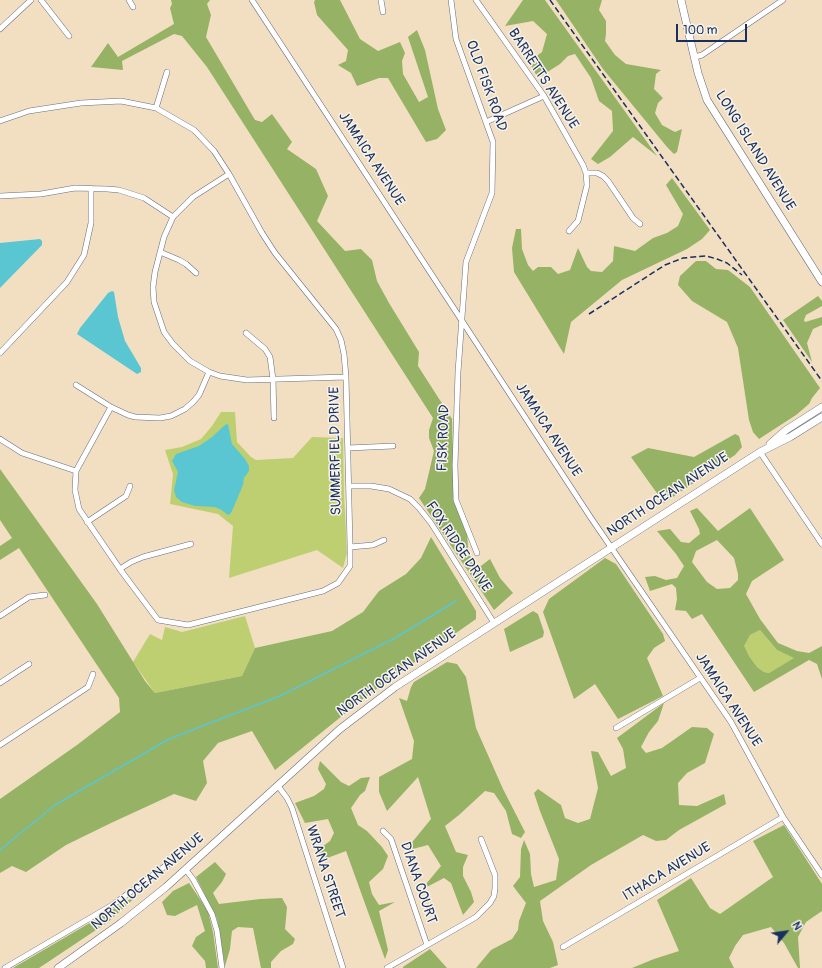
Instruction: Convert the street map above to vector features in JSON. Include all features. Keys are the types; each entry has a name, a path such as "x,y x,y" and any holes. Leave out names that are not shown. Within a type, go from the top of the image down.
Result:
{"main road":[{"name":"LONG ISLAND AVENUE","path":"681,0 702,89 710,106 822,282"},
{"name":"NORTH OCEAN AVENUE","path":"760,452 786,430 822,407"},
{"name":"NORTH OCEAN AVENUE","path":"58,968 127,919 186,870 331,737 367,708 410,677 760,452 790,437 822,417"}],"street":[{"path":"0,29 31,0"},
{"path":"41,0 69,36"},
{"path":"129,0 133,7"},
{"name":"JAMAICA AVENUE","path":"252,0 461,320 612,547 731,722 783,817 822,875"},
{"path":"380,0 383,12"},
{"name":"OLD FISK ROAD","path":"451,0 456,39 493,142 492,193 466,262 461,320"},
{"name":"BARRETTS AVENUE","path":"476,0 544,96 583,165 586,173 587,185 578,221 569,231"},
{"path":"695,57 702,55 781,0"},
{"path":"156,108 167,72"},
{"path":"486,122 544,96"},
{"name":"SUMMERFIELD DRIVE","path":"0,121 29,111 80,103 121,101 156,108 194,130 214,151 275,253 336,329 341,340 346,377 350,566 338,583 323,591 188,625 158,620 120,569 79,509 75,490 76,471 111,407"},
{"path":"586,173 597,173 608,180 632,218 640,224"},
{"path":"229,174 193,197 173,217 164,237 153,287 154,302 164,332 173,344 190,361 209,372 231,379 247,380 346,377"},
{"path":"0,196 41,194 75,188 119,190 144,198 173,217"},
{"path":"0,353 67,282 84,255 91,223 91,188"},
{"path":"160,252 186,264 196,274"},
{"name":"FISK ROAD","path":"461,320 455,465 456,500 477,553"},
{"path":"246,333 265,349 270,357 273,379 274,418"},
{"path":"76,385 111,407 135,417 160,418 171,416 185,409 199,395 209,372"},
{"path":"0,439 22,453 76,471"},
{"path":"348,448 393,446"},
{"path":"760,452 822,544"},
{"path":"88,522 126,496 130,486"},
{"name":"FOX RIDGE DRIVE","path":"349,486 371,486 389,489 410,499 431,523 494,623"},
{"path":"350,547 373,545 384,540"},
{"path":"120,569 143,557 191,544"},
{"path":"0,616 29,597 45,595"},
{"path":"0,683 29,664"},
{"path":"0,745 88,687 94,674"},
{"path":"616,728 700,678"},
{"name":"WRANA STREET","path":"278,786 292,808 344,968"},
{"name":"ITHACA AVENUE","path":"563,947 783,817"},
{"name":"DIANA COURT","path":"383,831 391,839 427,945"},
{"path":"387,968 464,924 485,909 494,896 495,875 481,839"},
{"path":"5,968 114,904 176,858"},
{"path":"186,870 193,879 212,914 217,932 222,968"}],"green space":[{"path":"171,0 210,0 207,4 211,15 206,37 255,120 262,122 272,114 292,142 287,149 316,169 328,196 317,221 345,251 361,249 372,260 377,281 419,352 418,366 452,419 454,500 467,533 468,547 472,562 481,566 490,559 500,578 513,593 494,610 419,498 425,489 434,451 429,438 429,430 433,418 207,67 182,36 174,34 122,61 123,70 91,67 108,43 118,57 174,24 170,8 172,4"},
{"path":"315,0 340,0 360,39 378,51 400,42 405,53 402,61 403,74 419,102 428,97 408,37 417,30 425,50 438,109 446,130 437,139 426,142 388,78 379,78 357,86 351,73 338,65 346,61 348,50 317,15 314,2"},
{"path":"523,0 545,0 657,156 633,137 610,157 598,164 591,159 613,131 612,111 599,101 591,78 575,54 568,56 560,64 538,78 529,62 542,52 547,34 533,21 505,26"},
{"path":"556,0 602,0 599,10 606,21 605,41 615,55 626,64 661,70 656,74 654,89 663,98 658,103 655,113 662,125 675,132 682,129 677,152 674,154 667,147 603,69"},
{"path":"672,178 710,230 702,239 687,249 622,280 571,322 564,354 514,272 512,248 516,229 521,229 522,249 528,265 533,271 538,267 551,267 558,274 570,270 578,248 587,267 591,271 602,272 613,261 614,246 635,251 653,238 667,233 678,226 683,214 666,185"},
{"path":"696,261 706,261 716,269 728,270 750,287 820,388 809,404 796,415 759,439 753,432 749,420 738,348 727,322 692,301 678,285 680,276"},
{"path":"818,296 822,301 822,306 806,315 804,320 805,322 822,317 822,325 813,329 807,343 812,362 783,320"},
{"path":"221,412 235,412 237,442 251,457 256,460 293,458 312,437 343,438 347,553 343,568 317,550 229,578 233,526 218,514 170,504 173,474 165,450 182,447 201,439"},
{"path":"735,434 739,436 742,447 735,455 664,503 631,457 648,448 694,457"},
{"path":"0,469 97,604 145,681 155,693 242,676 255,648 332,631 363,612 379,591 406,574 421,558 431,537 476,611 476,619 368,695 275,770 252,731 218,743 203,761 207,783 196,801 174,794 66,845 26,872 12,866 0,873 0,799 77,745 120,712 119,698 19,548 0,560 0,546 12,538 0,520"},
{"path":"697,508 718,531 750,508 784,560 752,581 746,594 760,619 778,643 797,651 809,653 822,646 822,679 817,664 809,660 754,692 702,614 692,619 686,611 675,610 677,599 676,588 672,584 650,591 645,577 655,576 666,580 677,578 684,566 657,531 670,529 681,542 689,543 700,534 690,511","holes":["717,540 734,558 738,580 730,588 717,589 707,582 692,562 696,551","760,630 777,650 794,658 769,673 764,672 757,667 744,646 750,635"]},
{"path":"605,558 616,564 663,634 665,641 654,648 647,658 663,696 618,719 595,684 574,699 543,612 549,599"},
{"path":"533,611 538,614 544,632 543,637 510,652 504,629"},
{"path":"245,616 255,648 242,676 155,693 133,662 150,634 162,640 165,627 182,632"},
{"path":"760,630 777,650 795,658 769,673 764,672 757,667 743,646 750,635"},
{"path":"447,662 457,664 466,677 476,728 503,789 525,832 521,838 512,834 506,811 494,793 485,791 445,826 456,852 468,855 463,867 463,876 474,902 463,915 451,883 444,878 421,890 441,866 428,845 405,851 431,819 418,777 387,811 379,792 379,777 412,759 414,741 399,698 407,701 414,682"},
{"path":"664,703 658,721 649,732 641,747 646,753 662,748 692,727 707,728 714,734 705,763 687,773 678,783 679,805 697,806 724,794 726,804 679,830 666,840 656,841 643,835 591,865 540,901 543,921 553,942 558,965 550,968 476,968 491,950 512,939 518,930 519,921 526,903 513,886 520,877 521,849 524,840 530,854 531,874 534,887 556,880 559,859 534,793 538,789 561,805 565,818 578,823 590,819 598,788 591,751 598,752 611,776 626,768 623,749 617,738"},
{"path":"320,761 341,782 349,786 361,778 370,777 365,791 360,795 351,808 358,825 367,831 388,856 383,869 369,882 372,894 379,905 395,902 379,911 388,950 385,959 346,851 322,860 315,852 330,841 334,833 328,819 305,823 295,803 314,796 324,789 326,784 318,769"},
{"path":"784,825 822,884 822,911 806,922 798,937 800,968 798,968 784,943 771,927 743,935 729,958 734,968 632,968 679,951 657,900 691,878 710,908 720,914 773,877 753,841"},
{"path":"215,862 226,874 222,882 213,893 219,904 282,898 287,907 285,929 295,939 293,944 281,951 271,962 271,968 261,968 253,928 238,927 232,931 230,949 225,966 217,919 196,877"},
{"path":"189,883 208,911 213,932 218,968 206,968 205,961 192,946 196,937 205,931 197,905 175,916 167,915 162,902 173,891"},
{"path":"139,894 108,922 39,968 13,968"},
{"path":"430,949 447,968 403,968 403,967"}],"water":[{"path":"40,239 42,241 42,245 0,288 0,243"},
{"path":"112,291 114,292 118,317 125,341 141,368 141,372 137,374 77,334 80,328 108,293"},
{"path":"228,424 232,444 245,459 249,466 249,471 244,478 243,485 232,511 228,515 220,509 214,507 195,506 182,502 176,497 174,490 178,472 172,461 176,454 199,446"}],"waterway":[{"path":"0,850 55,805 169,739 280,696 395,638 456,601"}],"railway":[{"path":"550,0 822,381"},
{"path":"589,314 665,265 683,258 706,256 717,259 727,263 742,275"}]}
